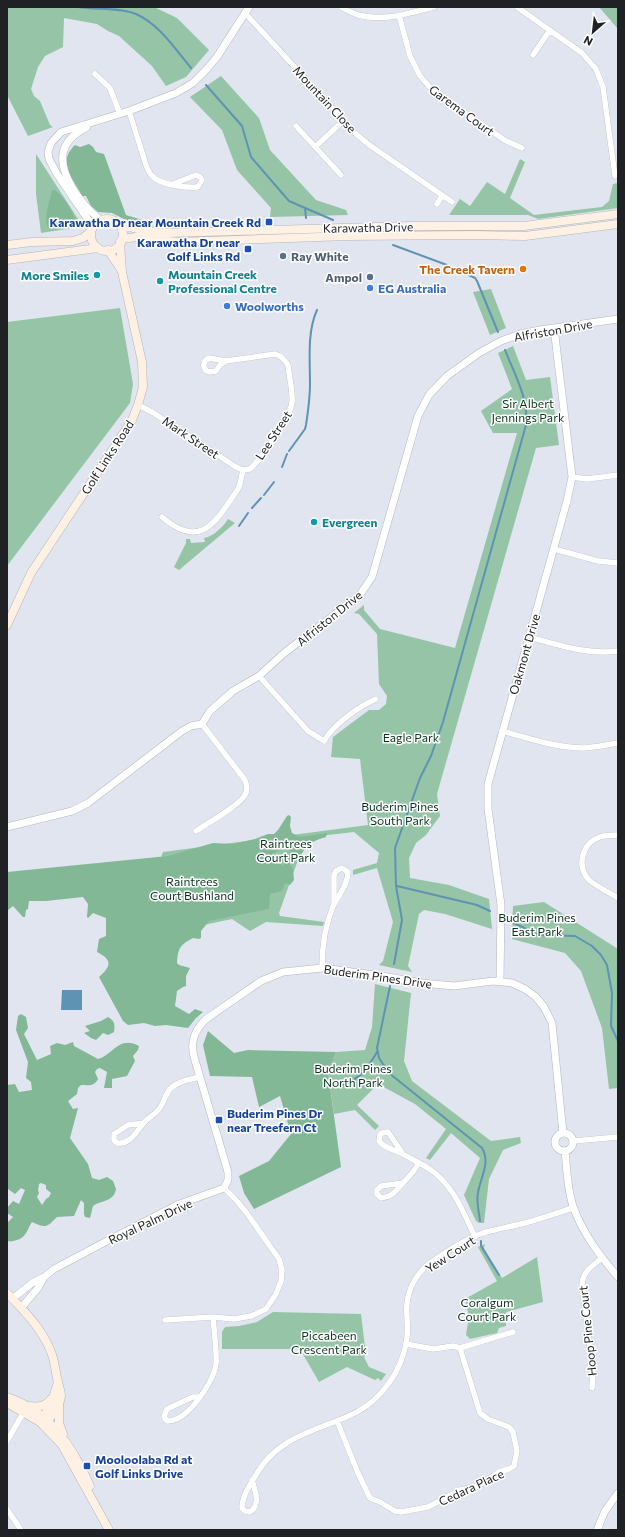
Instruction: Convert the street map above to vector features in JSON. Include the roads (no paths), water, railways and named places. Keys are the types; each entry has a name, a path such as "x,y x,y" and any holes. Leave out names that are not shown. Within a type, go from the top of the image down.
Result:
{"main road":[{"name":"Karawatha Drive","path":"118,224 142,231 168,233 365,227 524,226 618,214"},
{"path":"7,245 32,242 73,241 81,239 101,220 110,219 118,224 122,231 121,241 117,246 108,250 98,248 7,260"},
{"name":"Karawatha Drive","path":"121,241 136,236 178,242 385,236 525,236 618,224"},
{"path":"92,229 92,240 98,248"},
{"name":"Golf Links Road","path":"7,625 31,573 132,420 138,405 143,387 142,362 122,272 121,241"},
{"name":"Golf Links Road","path":"108,250 122,272"},
{"path":"10,1296 34,1322 46,1341 54,1361 61,1390 59,1423 65,1440"},
{"path":"44,1421 58,1382"},
{"path":"7,1403 26,1409 42,1407 49,1402 54,1394"},
{"path":"7,1397 44,1421 65,1440 79,1460 93,1492 99,1511"},
{"path":"44,1421 59,1404"},
{"path":"44,1421 69,1455 109,1530"}],"street":[{"path":"341,7 356,14 373,18 399,15 434,7"},
{"path":"517,7 582,53 596,69 604,88 615,176"},
{"path":"92,229 49,159 48,152 51,143 61,132 129,111 176,93 193,83 217,57 247,10"},
{"name":"Mountain Close","path":"247,10 337,113 342,122 368,144 452,202"},
{"name":"Garema Court","path":"399,15 410,56 420,76 433,91 506,141 522,148"},
{"path":"533,54 550,30"},
{"path":"95,74 110,88 120,114"},
{"path":"129,111 149,172 157,180 173,184"},
{"path":"96,122 70,139 65,146 63,163 66,174 78,198 92,214 101,220"},
{"path":"315,147 342,122"},
{"path":"296,126 341,175"},
{"path":"437,204 442,196"},
{"name":"Alfriston Drive","path":"202,724 210,711 224,698 259,676 283,654 359,596 366,587 372,577 387,520 393,506 396,487 405,463 414,426 424,402 435,387 447,376 479,353 497,343 520,334 618,320"},
{"name":"Oakmont Drive","path":"500,981 501,905 487,793 502,731 569,495 572,478 554,328"},
{"name":"Lee Street","path":"226,361 275,354 286,360 288,365 292,401 290,413 255,464 250,469 243,470"},
{"name":"Mark Street","path":"138,405 152,412 236,468 243,470"},
{"path":"162,517 173,526 186,531 197,532 207,528 217,519 238,489 243,470"},
{"path":"572,478 587,479 618,475"},
{"path":"554,549 598,561 618,563"},
{"path":"529,637 582,651 618,651"},
{"path":"259,676 308,731 324,741 329,733 364,705 376,699"},
{"path":"7,827 72,811 88,803 182,731 192,726 202,724 245,780 247,787 245,795 238,802 196,831"},
{"path":"502,731 555,745 586,748 618,743"},
{"path":"616,835 600,837 590,843 584,851 582,862 585,873 592,882 618,898"},
{"path":"322,968 323,942 327,924 334,905 342,893 347,880 348,872 342,868 336,871 334,875 334,905"},
{"name":"Buderim Pines Drive","path":"224,1188 228,1180 228,1172 192,1049 193,1039 199,1026 206,1019 261,981 284,972 322,968 422,983 454,986 500,981 518,985 531,993 540,1002 549,1016 553,1032 563,1134"},
{"path":"143,1123 128,1125 116,1132 113,1137 114,1140 117,1143 124,1143 136,1134 143,1123 160,1109 164,1097 172,1087 200,1077"},
{"path":"563,1134 568,1135 573,1141 570,1148 565,1150 558,1148 555,1143 558,1136 563,1134"},
{"path":"573,1141 618,1137"},
{"path":"565,1150 568,1181 574,1208 586,1235 602,1258 618,1276"},
{"path":"403,1154 434,1172 450,1188 475,1237"},
{"path":"403,1183 412,1176 419,1163"},
{"path":"165,1320 213,1317 234,1319 252,1316 266,1309 276,1294 281,1281 282,1270 278,1259 241,1206 224,1188"},
{"name":"Royal Palm Drive","path":"10,1296 32,1282 44,1277 54,1269 177,1205 224,1188"},
{"name":"Yew Court","path":"252,1480 256,1500 254,1509 250,1512 243,1510 242,1505 246,1491 252,1480 257,1471 267,1458 283,1444 300,1435 338,1421 368,1406 384,1390 392,1380 400,1364 406,1344 408,1331 406,1316 408,1295 416,1277 430,1264 475,1237 574,1208"},
{"name":"Hoop Pine Court","path":"592,1388 593,1372 582,1285 585,1272 602,1258"},
{"name":"Royal Palm Drive","path":"21,1308 38,1288 44,1277"},
{"path":"199,1397 193,1397 167,1409 164,1417 167,1421 171,1422 196,1404 199,1397 209,1385 216,1364 213,1317"},
{"path":"406,1344 433,1349 454,1346 460,1348 513,1332"},
{"name":"Cedara Place","path":"338,1421 370,1498 401,1512 428,1507 460,1490 478,1486 500,1472 509,1469 514,1466 517,1451 513,1432 509,1427 488,1419 480,1413 460,1348"},
{"path":"7,1441 26,1409"},
{"path":"597,1530 606,1511 618,1493"},
{"path":"7,1509 21,1530"}],"water":[{"path":"62,990 82,990 82,1010 61,1010"}],"waterway":[{"path":"78,7 123,10 144,18 159,30 191,68"},
{"path":"206,85 242,126 251,157 289,201 333,220"},
{"path":"305,208 306,218"},
{"path":"393,245 447,265"},
{"path":"465,273 475,278 477,281 498,332"},
{"path":"289,451 305,429 306,425 310,394 310,337 317,310"},
{"path":"394,964 402,920 396,886 395,848 420,778 431,756 443,722 526,425 523,396 505,350"},
{"path":"282,467 287,454"},
{"path":"264,495 274,482"},
{"path":"252,508 261,498"},
{"path":"239,526 248,513"},
{"path":"397,886 477,905 490,911"},
{"path":"512,922 538,935 575,936 592,946 601,955 607,965 612,993 611,1026 618,1041"},
{"path":"390,986 377,1048 379,1058 389,1073 482,1148 485,1165 477,1196 480,1221"},
{"path":"342,1085 359,1076 377,1052"},
{"path":"481,1241 481,1246 499,1275"}],"place":[{"name":"Karawatha Dr near Mountain Creek Rd","path":"269,222"},
{"name":"Karawatha Dr near Golf Links Rd","path":"248,249"},
{"name":"Ray White","path":"283,256"},
{"name":"The Creek Tavern","path":"523,269"},
{"name":"More Smiles","path":"97,275"},
{"name":"Ampol","path":"370,277"},
{"name":"Mountain Creek Professional Centre","path":"160,281"},
{"name":"EG Australia","path":"370,288"},
{"name":"Woolworths","path":"227,306"},
{"name":"Evergreen","path":"314,522"},
{"name":"Buderim Pines Dr near Treefern Ct","path":"219,1120"},
{"name":"Mooloolaba Rd at Golf Links Drive","path":"87,1466"}],"park label":[{"name":"Sir Albert Jennings Park","path":"528,410"},
{"name":"Eagle Park","path":"411,737"},
{"name":"Buderim Pines South Park","path":"400,813"},
{"name":"Raintrees Court Park","path":"286,850"},
{"name":"Raintrees Court Bushland","path":"192,888"},
{"name":"Buderim Pines East Park","path":"537,924"},
{"name":"Buderim Pines North Park","path":"353,1075"},
{"name":"Coralgum Court Park","path":"487,1309"},
{"name":"Piccabeen Crescent Park","path":"329,1342"}]}
